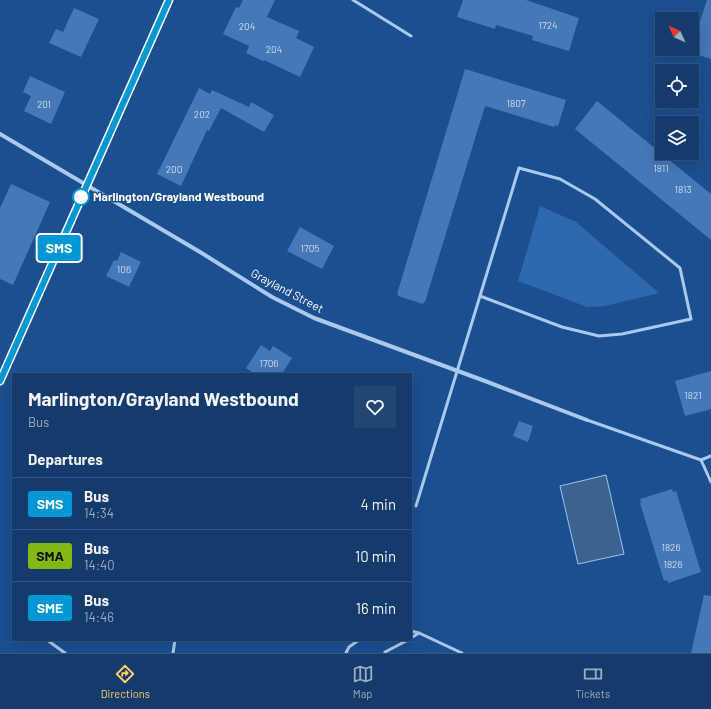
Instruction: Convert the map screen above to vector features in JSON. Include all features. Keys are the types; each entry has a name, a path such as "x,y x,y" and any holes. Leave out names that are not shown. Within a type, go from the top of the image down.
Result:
{"street":[{"path":"0,381 169,0"},
{"name":"Grayland Street","path":"0,134 200,252 288,306 314,318 587,420"}],"lane":[{"path":"353,0 411,36"},
{"path":"416,506 519,168 560,179 595,199 680,268 691,319 622,334 599,336 562,327 480,296"},
{"path":"587,420 701,460 711,456"},
{"path":"701,460 711,482"},
{"path":"412,632 420,633 462,653"},
{"path":"412,638 420,633"},
{"path":"48,641 65,653"},
{"path":"174,653 175,641"},
{"path":"346,653 349,647 358,641"},
{"path":"385,652 406,641"}],"shaded area":[{"path":"540,206 576,222 659,293 605,306 587,307 518,281"},
{"path":"606,475 624,554 578,564 560,486"}],"building":[{"path":"243,0 275,0 267,17 299,31 296,38 314,47 300,77 246,53 249,46 223,34 236,7 239,8"},
{"path":"463,0 526,0 579,18 569,51 532,40 533,36 496,25 495,29 457,17"},
{"path":"707,0 711,0 711,59 699,55 699,24"},
{"path":"74,8 99,19 81,57 49,43 56,29 63,32"},
{"path":"465,69 566,100 558,126 555,125 554,127 485,106 425,302 423,304 398,296 397,294"},
{"path":"30,76 65,92 51,124 24,111 31,96 23,92"},
{"path":"199,88 210,94 212,90 249,107 251,102 274,115 264,132 221,108 209,131 207,130 181,186 157,174"},
{"path":"597,101 655,148 655,160 669,160 711,194 711,240 575,129"},
{"path":"11,184 50,202 13,285 0,279 0,208"},
{"path":"300,227 334,246 322,269 287,251"},
{"path":"121,252 141,262 129,287 106,276 114,260 117,261"},
{"path":"261,345 270,351 273,346 292,358 283,373 254,373 246,368"},
{"path":"711,371 711,409 685,416 675,381"},
{"path":"519,421 533,426 528,442 513,436"},
{"path":"672,489 673,492 676,491 701,572 668,583 667,580 664,581 640,499"},
{"path":"704,595 711,596 711,653 691,653"}],"bus line":[{"name":"SMS","path":"0,381 169,0"}],"place":[{"name":"Marlington/Grayland Westbound","path":"81,197"}]}
